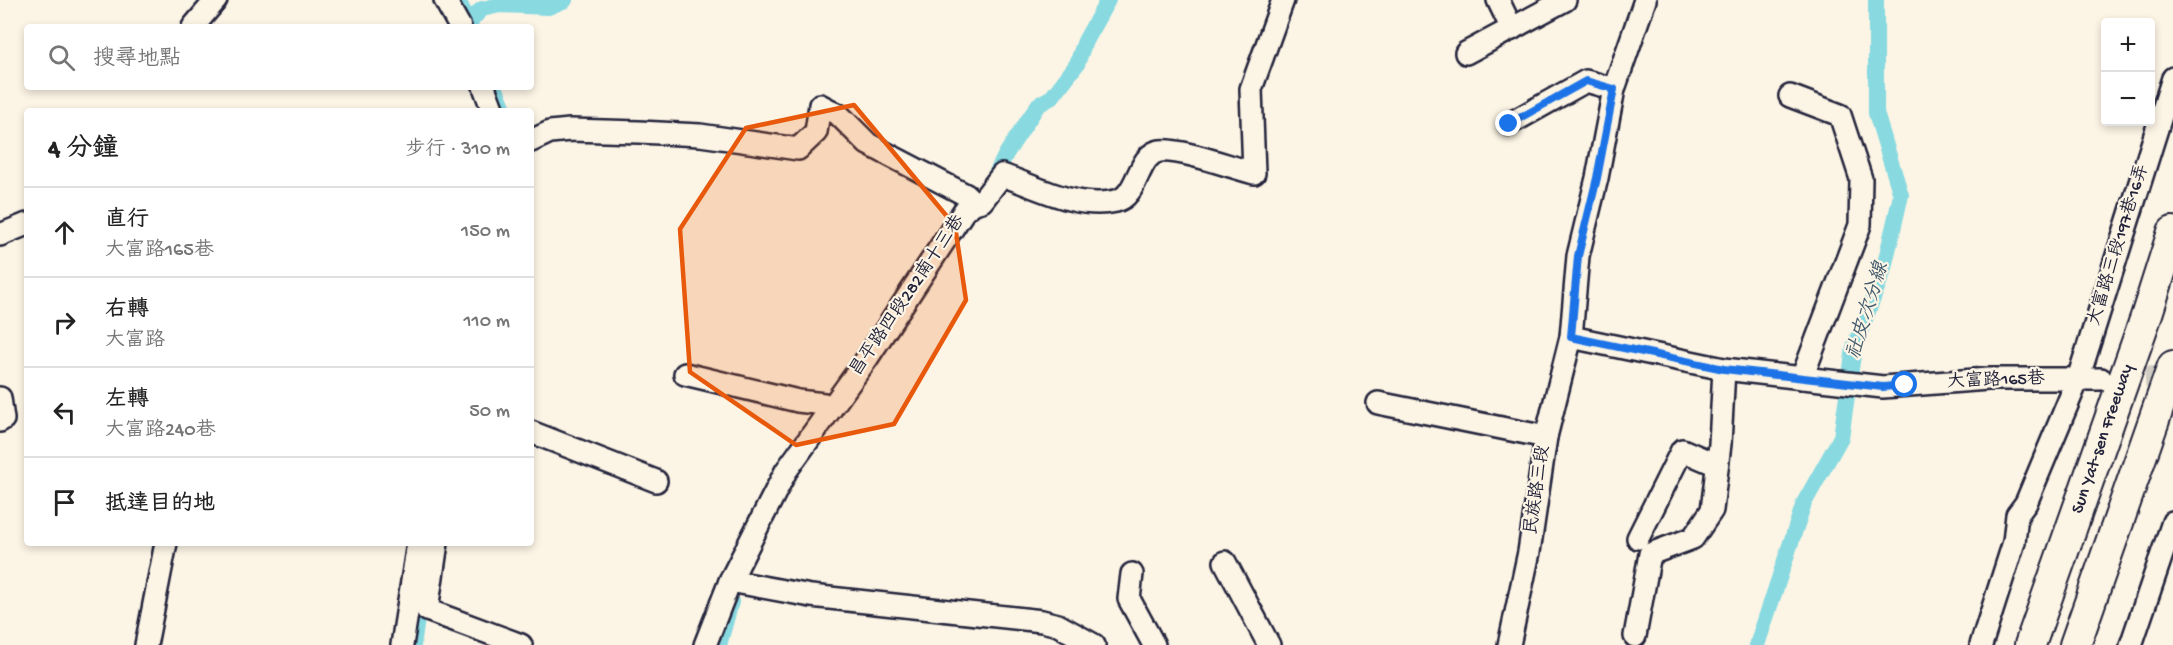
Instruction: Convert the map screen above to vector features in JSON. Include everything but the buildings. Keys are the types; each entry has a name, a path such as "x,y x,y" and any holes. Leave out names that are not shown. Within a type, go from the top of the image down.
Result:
{"highway":[{"name":"Sun Yat-sen Freeway","path":"2030,645 2139,339 2173,232"},
{"path":"2075,645 2173,366"}],"street":[{"path":"196,24 216,0"},
{"path":"445,0 458,24"},
{"path":"974,203 982,201 1002,175 1076,203 1117,201 1126,196 1149,156 1158,151 1188,155 1254,173 1251,89 1283,0"},
{"path":"1498,0 1512,29"},
{"path":"1467,54 1565,0"},
{"name":"民族路三段","path":"1509,645 1529,552 1546,437 1571,337 1578,256 1597,178 1614,89 1646,0"},
{"name":"大富路三段197巷16弄","path":"1981,645 2014,542 2017,515 2026,503 2078,379 2173,78"},
{"path":"1509,124 1586,81 1614,89"},
{"path":"485,90 492,108"},
{"path":"1790,96 1840,115 1861,179 1860,225 1802,378"},
{"name":"昌平路四段282南十三巷","path":"534,140 550,132 570,130 639,132 700,135 798,149 816,132 820,105 839,115 868,144 966,195 974,203 964,211 831,409 786,471 730,582 705,645"},
{"path":"0,235 24,225"},
{"name":"大富路165巷","path":"1571,337 1724,369 1883,387 1989,379 2102,379"},
{"path":"1635,636 1650,554 1693,538 1712,510 1724,369"},
{"path":"685,374 798,401 824,404 831,409"},
{"path":"0,398 3,419 0,421"},
{"path":"1378,403 1546,437"},
{"path":"534,433 656,481"},
{"path":"1638,538 1682,450 1717,465"},
{"path":"2131,645 2173,522"},
{"path":"146,645 165,546"},
{"path":"402,645 418,546"},
{"path":"437,546 427,610 521,645"},
{"path":"1225,561 1269,645"},
{"path":"1132,574 1129,599 1152,645"},
{"path":"730,582 811,596 1042,621 1058,625 1094,645"}],"highlighted area":[{"path":"854,105 955,226 966,300 894,424 796,445 690,372 680,229 746,128"}],"waterway":[{"path":"458,0 470,24"},
{"path":"469,22 482,9 500,5 548,7 565,0"},
{"path":"991,184 1006,154 1038,105 1052,97 1077,64 1085,41 1108,0"},
{"name":"社皮次分線","path":"1757,645 1804,503 1841,437 1854,348 1883,272 1901,195 1876,113 1876,0"},
{"path":"496,90 504,108"},
{"path":"413,645 421,594"},
{"path":"719,645 731,602"}],"tunnel":[{"path":"2114,378 2173,376"}],"route":[{"path":"1509,124 1586,81 1614,89 1597,178 1578,256 1571,337 1724,369 1883,387 1905,385"}]}
